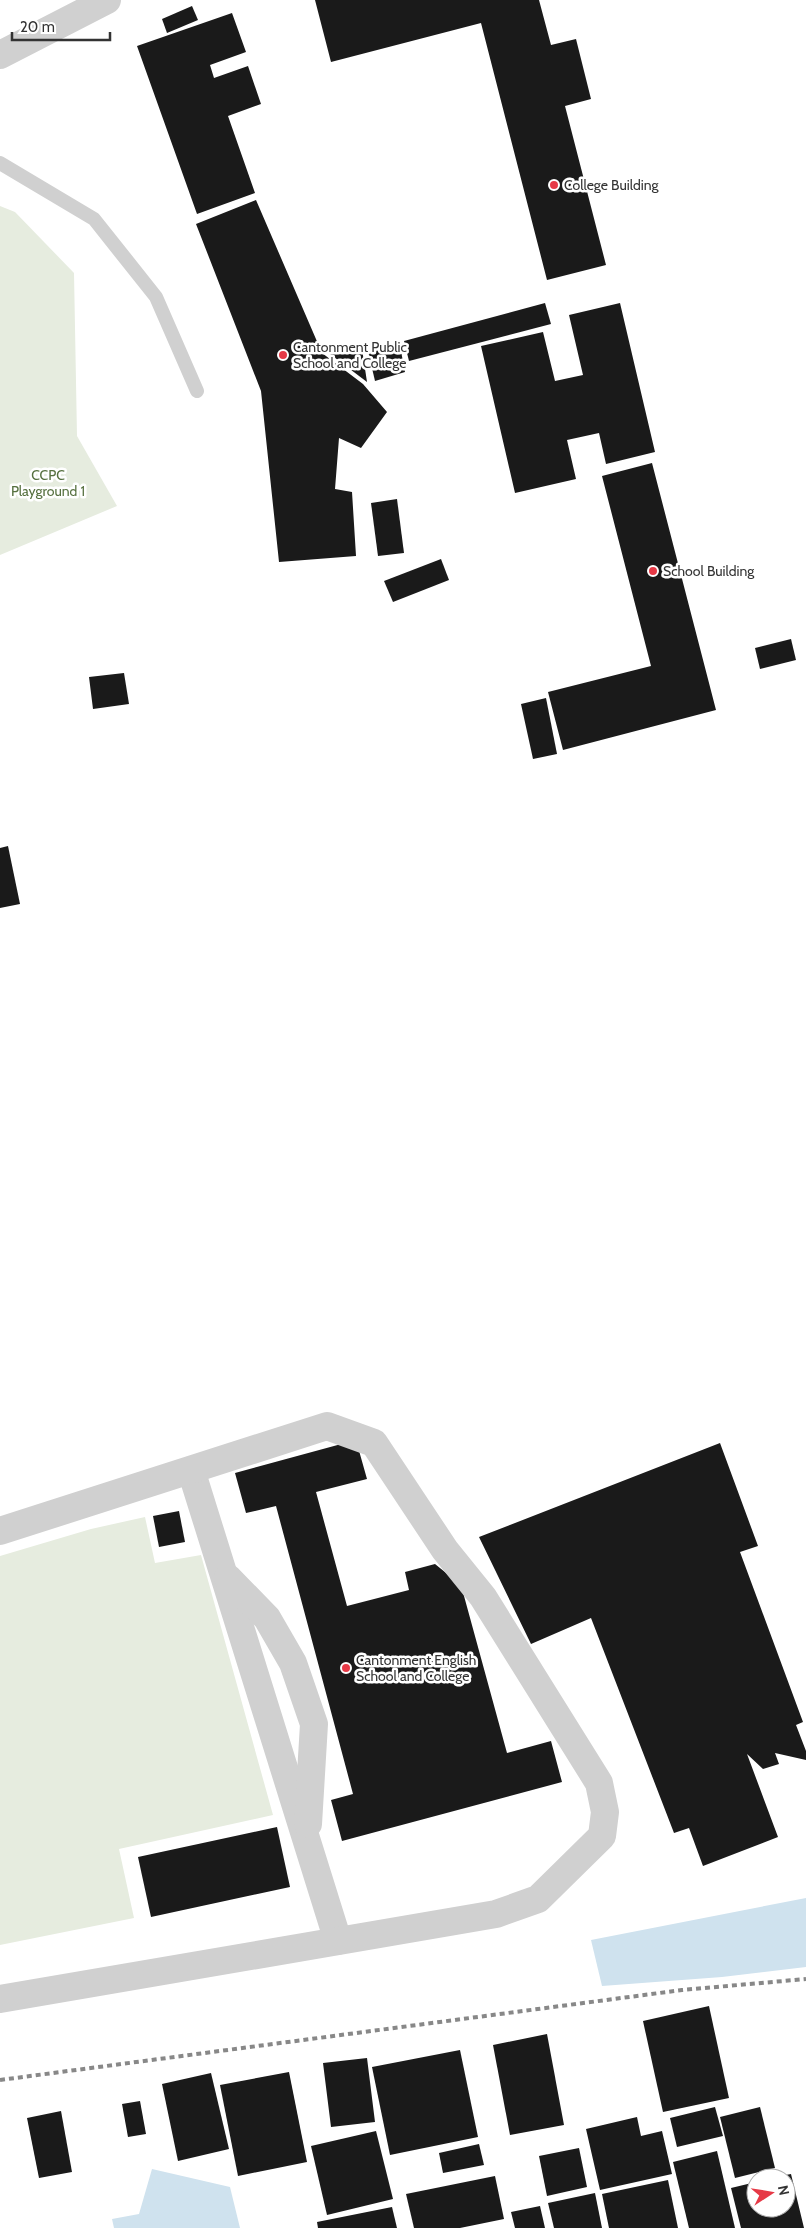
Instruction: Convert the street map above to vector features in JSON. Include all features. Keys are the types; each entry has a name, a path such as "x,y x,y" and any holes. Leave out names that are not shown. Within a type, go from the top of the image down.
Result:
{"street":[{"path":"0,55 107,0"},
{"path":"0,1531 327,1426 374,1443 445,1550 483,1596 599,1783 606,1812 602,1836 538,1898 496,1914 0,1999"},
{"path":"191,1470 338,1941"},
{"path":"224,1573 267,1618 293,1663 314,1724 307,1842"}],"lane":[{"path":"0,163 94,218 156,297 197,391"}],"green space":[{"name":"CCPC Playground 1","path":"0,206 15,212 74,273 77,436 117,506 0,555"},
{"path":"145,1517 155,1563 201,1555 273,1815 119,1849 134,1918 0,1945 0,1556 91,1529"}],"water":[{"path":"806,1898 806,1967 722,1977 602,1986 591,1940"},
{"path":"152,2169 230,2187 240,2228 114,2228 112,2219 139,2214"}],"building":[{"name":"College Building","path":"315,0 539,0 551,45 576,39 591,99 565,106 606,265 547,280 481,23 331,62"},
{"path":"192,6 198,20 167,33 162,19"},
{"path":"232,13 246,52 210,65 214,78 248,66 261,104 228,116 255,193 197,214 137,46"},
{"path":"256,200 322,353 363,384 387,412 361,448 339,438 335,489 352,492 356,556 279,562 261,391 196,224"},
{"path":"545,303 551,324 409,361 404,341"},
{"path":"620,303 655,452 606,464 599,433 567,440 576,479 515,493 481,346 543,332 555,381 583,375 569,315"},
{"path":"400,346 405,372 375,381 368,351"},
{"path":"362,349 367,382 326,351"},
{"name":"School Building","path":"652,463 716,710 563,750 548,692 651,666 602,476"},
{"path":"397,499 404,553 378,556 371,503"},
{"path":"441,559 449,580 393,602 384,581"},
{"path":"791,639 796,660 760,669 755,648"},
{"path":"124,673 129,704 93,709 89,677"},
{"path":"546,698 557,754 533,759 521,704"},
{"path":"8,846 20,904 0,908 0,848"},
{"path":"356,1440 367,1479 316,1492 347,1606 409,1590 405,1572 435,1564 461,1585 507,1753 551,1741 562,1782 342,1841 331,1800 353,1794 276,1506 246,1513 235,1473"},
{"path":"720,1443 758,1546 740,1552 803,1722 796,1725 806,1751 806,1760 775,1753 779,1764 763,1769 747,1754 778,1837 703,1866 689,1828 674,1833 591,1618 531,1644 479,1537"},
{"path":"179,1511 185,1542 159,1547 153,1516"},
{"path":"277,1827 290,1887 151,1917 138,1857"},
{"path":"709,2006 729,2098 663,2112 643,2021"},
{"path":"547,2034 564,2125 510,2135 493,2045"},
{"path":"460,2050 478,2137 390,2155 372,2067"},
{"path":"367,2058 375,2122 331,2127 323,2063"},
{"path":"289,2072 307,2162 238,2176 220,2085"},
{"path":"211,2073 229,2149 178,2161 162,2084"},
{"path":"140,2101 146,2134 128,2137 122,2104"},
{"path":"715,2107 723,2136 677,2147 670,2118"},
{"path":"760,2107 775,2168 746,2168 746,2175 735,2178 720,2117"},
{"path":"61,2111 72,2172 39,2178 27,2118"},
{"path":"637,2117 641,2136 662,2131 672,2174 600,2190 586,2129"},
{"path":"376,2131 393,2199 327,2215 311,2146"},
{"path":"479,2144 484,2165 443,2173 439,2153"},
{"path":"579,2148 587,2187 547,2196 539,2156"},
{"path":"717,2151 735,2228 689,2228 673,2162"},
{"path":"495,2176 504,2219 460,2228 414,2228 406,2194"},
{"path":"668,2180 678,2228 609,2228 602,2194"},
{"path":"746,2184 746,2218 796,2218 796,2195 804,2228 741,2228 731,2188"},
{"path":"595,2193 602,2228 554,2228 548,2203"},
{"path":"540,2206 545,2228 515,2228 511,2212"},
{"path":"392,2207 397,2228 318,2228 317,2222"}],"railway":[{"path":"0,2080 682,1990 806,1979"}],"place":[{"name":"College Building","path":"554,185"},
{"name":"Cantonment Public School and College","path":"283,355"},
{"name":"School Building","path":"653,571"},
{"name":"Cantonment English School and College","path":"346,1668"}]}
